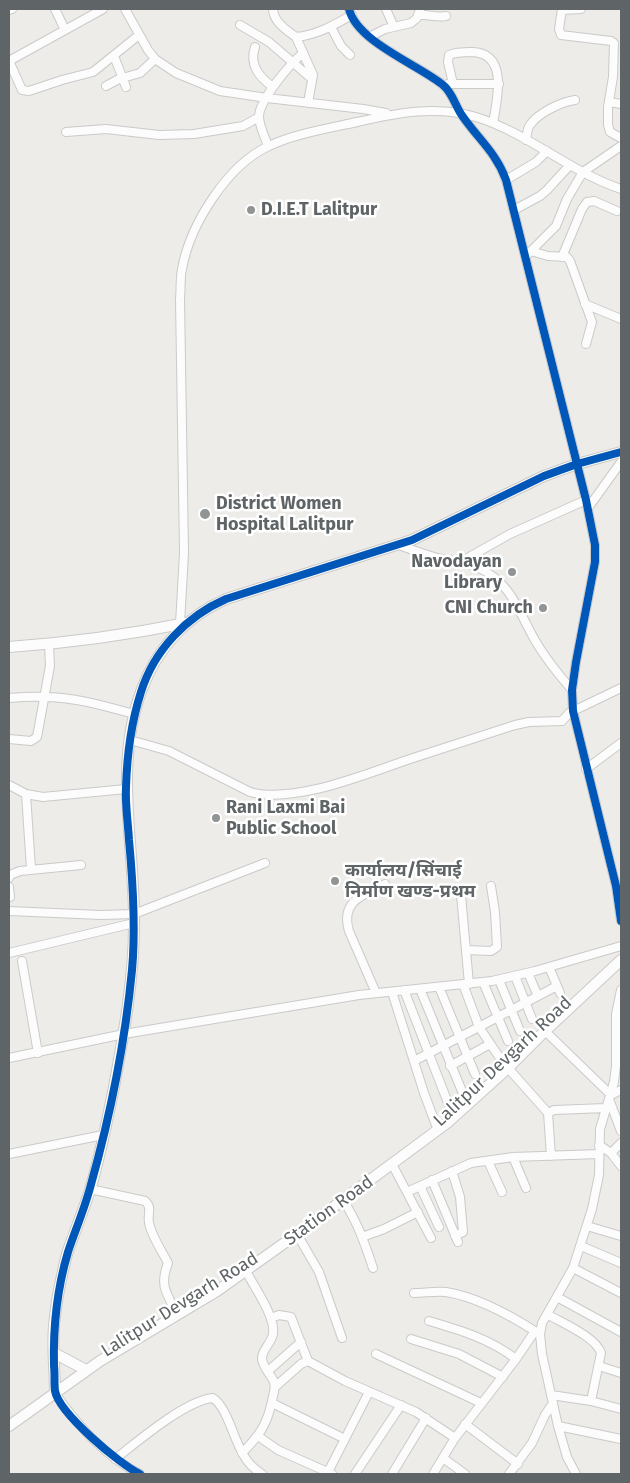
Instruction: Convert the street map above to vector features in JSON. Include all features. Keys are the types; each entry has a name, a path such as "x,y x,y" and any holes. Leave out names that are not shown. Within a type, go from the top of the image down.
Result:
{"main road":[{"path":"9,1426 55,1388 54,1319 60,1288 68,1254 90,1189 124,1034 132,969 134,919 126,789 134,714 142,688 156,661 183,624 211,605 399,545 447,525 544,476 577,464 621,452"},
{"path":"9,647 114,636 183,624"},
{"name":"Lalitpur Devgarh Road","path":"9,1418 83,1368 216,1285 267,1250 452,1113 506,1066 593,978 621,954"},
{"name":"Station Road","path":"83,1368 203,1300 246,1271 447,1123 621,960"},
{"path":"54,1353 83,1368"}],"street":[{"path":"55,9 65,30"},
{"path":"103,9 9,61 13,81 22,90 29,91 88,74 114,56 139,34"},
{"path":"125,9 154,59 176,73 220,91 391,114"},
{"path":"273,9 275,17 281,25 296,37 312,70 308,103"},
{"path":"386,9 394,27"},
{"path":"581,9 562,10 559,29 561,35 611,41 614,43 613,77 609,102 609,130 621,138"},
{"path":"296,37 309,35 331,27 350,12 358,25 370,36 404,61 441,84 448,91 461,113 492,151 506,180 529,253 595,545 595,562 567,716 586,769 618,888 621,921"},
{"path":"370,36 411,23 419,12 436,18 446,16"},
{"path":"240,25 264,38 312,79"},
{"path":"331,27 341,46 350,55"},
{"path":"255,47 253,58 256,73 273,87"},
{"path":"453,84 447,58 451,54 467,52 484,54 490,59 497,71 498,84 493,123"},
{"path":"268,146 260,125 261,107 292,62 303,53"},
{"path":"114,56 126,87"},
{"path":"106,86 140,73 154,59"},
{"path":"441,84 498,84"},
{"path":"526,140 529,127 537,118 558,105 575,100"},
{"path":"609,102 621,104"},
{"path":"183,624 184,553 180,299 182,270 194,230 217,193 232,174 250,158 268,146 279,142 391,114 434,110 461,113 493,123 583,172 621,189"},
{"path":"66,132 106,129 159,135 194,134 243,126 259,117"},
{"path":"529,253 556,226 567,199 583,172 621,146"},
{"path":"506,180 536,162 547,151"},
{"path":"514,210 540,196 570,165"},
{"path":"562,257 587,202 599,202 617,211"},
{"path":"529,253 567,257 570,261 592,322 592,328 586,344"},
{"path":"585,304 621,319"},
{"path":"462,561 510,534 587,504 621,462"},
{"path":"399,545 424,554 462,561 494,576 507,588 539,648 572,690"},
{"path":"9,739 31,741 37,737 50,666 49,644"},
{"path":"131,735 250,792 272,795 312,790 515,725 567,716 621,688"},
{"path":"9,698 44,696 71,699 99,704 134,714"},
{"path":"586,769 621,743"},
{"path":"9,785 26,794 43,797 126,789"},
{"path":"26,794 31,869"},
{"path":"9,953 134,919 265,863"},
{"path":"9,878 14,873 31,869 82,865"},
{"path":"376,993 349,931 346,914 350,905 359,897 385,884"},
{"path":"466,950 491,951 497,947 491,886"},
{"path":"9,887 10,897"},
{"path":"461,895 466,950 466,984 480,1027 506,1066 548,1113 551,1156"},
{"path":"9,911 101,915 134,919"},
{"path":"9,1058 124,1034 376,993 499,980 621,946"},
{"path":"22,961 38,1052"},
{"path":"414,1061 538,996 558,989 549,967"},
{"path":"528,973 538,996"},
{"path":"516,976 532,1018"},
{"path":"499,980 520,1031"},
{"path":"483,982 508,1041"},
{"path":"439,987 475,1074"},
{"path":"420,989 450,1066 466,1101"},
{"path":"404,990 452,1113"},
{"path":"433,1474 465,1424 537,1332 573,1268 587,1226 599,1175 600,1129 610,1097 616,1066 616,1014 621,990"},
{"path":"392,992 436,1125"},
{"path":"545,1031 610,1097 621,1128"},
{"path":"450,1066 490,1044"},
{"path":"610,1097 621,1090"},
{"path":"548,1113 554,1110 606,1108"},
{"path":"9,1154 103,1135"},
{"path":"611,1153 621,1143"},
{"path":"599,1145 611,1153 621,1166"},
{"path":"407,1192 471,1163 514,1157 599,1154"},
{"path":"514,1157 526,1188"},
{"path":"488,1160 502,1192"},
{"path":"392,1164 431,1238"},
{"path":"432,1180 456,1239 463,1232 460,1197 452,1171"},
{"path":"420,1186 439,1227"},
{"path":"90,1189 145,1200 149,1204 149,1223 168,1263 164,1278 164,1289 175,1310"},
{"path":"343,1200 352,1214 373,1268"},
{"path":"362,1237 384,1229 418,1212"},
{"path":"587,1226 621,1236"},
{"path":"297,1234 319,1272 342,1338"},
{"path":"581,1246 621,1263"},
{"path":"573,1268 621,1293"},
{"path":"242,1454 258,1436 269,1416 275,1388 262,1360 263,1354 272,1338 274,1324 246,1271"},
{"path":"414,1293 444,1292 463,1296 505,1314 537,1332 558,1426 567,1457 576,1474"},
{"path":"557,1296 621,1332"},
{"path":"547,1314 596,1343 601,1353 591,1401"},
{"path":"272,1318 280,1315 291,1317 308,1361 345,1381 426,1418 455,1438"},
{"path":"428,1321 458,1329 490,1343 516,1359"},
{"path":"411,1339 459,1354 503,1377"},
{"path":"268,1371 301,1342"},
{"path":"376,1354 481,1403"},
{"path":"275,1388 301,1364 308,1361"},
{"path":"599,1366 621,1373"},
{"path":"55,1388 76,1421 115,1459 140,1474"},
{"path":"258,1436 278,1450 330,1473 369,1392"},
{"path":"115,1459 150,1432 191,1405 203,1399 213,1398 220,1404 242,1454 262,1474"},
{"path":"552,1399 591,1401 621,1409"},
{"path":"509,1474 532,1443 552,1399"},
{"path":"272,1403 345,1439"},
{"path":"355,1474 401,1405"},
{"path":"392,1474 426,1418"},
{"path":"465,1424 518,1464"},
{"path":"558,1426 621,1439"},
{"path":"443,1458 465,1474"}],"cycle path":[{"path":"349,9 354,21 376,42 432,77 446,88 467,123 492,153 506,180 586,500 595,545 595,562 572,690 573,711 616,886 621,921"},
{"path":"140,1474 105,1449 67,1412 55,1391 54,1352 56,1309 61,1280 97,1161 116,1080 125,1025 132,970 134,921 126,800 127,775 132,727 141,692 154,662 185,625 212,606 226,599 412,540 544,476 577,464 621,452"}],"place":[{"name":"D.I.E.T Lalitpur","path":"251,210"},
{"name":"District Women Hospital Lalitpur","path":"205,514"},
{"name":"Navodayan Library","path":"512,572"},
{"name":"CNI Church","path":"543,608"},
{"name":"Rani Laxmi Bai Public School","path":"216,818"},
{"name":"कार्यालय/सिंचाई निर्माण खण्ड-प्रथम","path":"335,881"}]}
